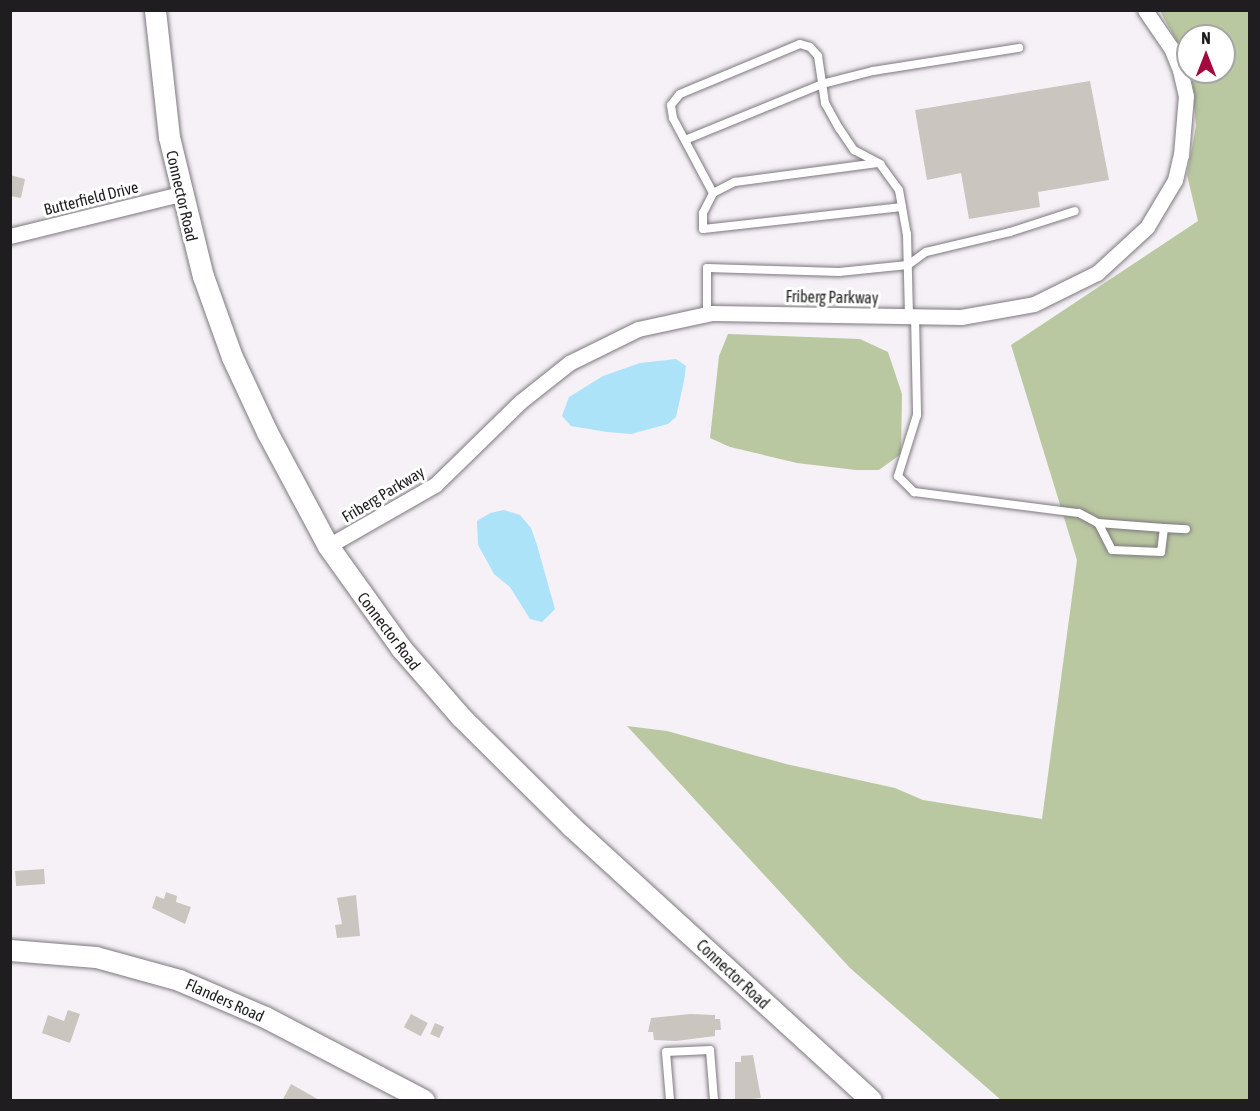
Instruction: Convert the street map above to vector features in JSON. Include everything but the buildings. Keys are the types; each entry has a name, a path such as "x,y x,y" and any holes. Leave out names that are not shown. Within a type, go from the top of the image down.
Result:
{"street":[{"name":"Connector Road","path":"155,10 160,80 180,194 203,276 232,357 267,432 328,546 395,640 460,717 571,826 871,1101"},
{"name":"Friberg Parkway","path":"328,546 435,485 546,379 589,350 638,329 707,314 961,317 1035,304 1097,273 1147,227 1175,180 1183,144 1186,96 1171,48 1144,10"},
{"name":"Butterfield Drive","path":"10,236 180,194"},
{"name":"Flanders Road","path":"10,950 96,957 179,980 265,1017 424,1101"}],"lane":[{"path":"713,193 673,118 671,105 680,94 800,44 810,47 818,56 825,103 854,150 878,163 899,190 908,265 917,415 898,476 914,492 1079,513 1098,523 1186,529"},
{"path":"685,140 822,84 873,71 1019,48"},
{"path":"878,163 735,182 713,193 703,213 703,229 902,207"},
{"path":"707,314 707,268 816,272 908,265 926,252 1075,211"},
{"path":"1098,523 1112,550 1161,552 1164,528"},
{"path":"670,1101 666,1052 710,1050 714,1101"}],"green space":[{"path":"1160,11 1249,11 1249,1100 1001,1100 850,968 627,726 667,731 786,764 895,788 923,800 1042,819 1077,560 1011,345 1198,221 1187,175 1196,126 1192,84 1236,84 1236,24 1176,24 1176,40"},
{"path":"728,334 860,339 888,352 902,394 901,454 879,470 856,470 797,463 730,447 710,438 719,356"}],"water":[{"path":"676,359 686,366 676,417 668,424 631,434 571,426 562,416 569,397 603,376 640,363"},
{"path":"504,510 520,515 531,528 537,545 555,609 542,622 530,619 510,587 494,574 478,545 477,521 490,513"}]}
